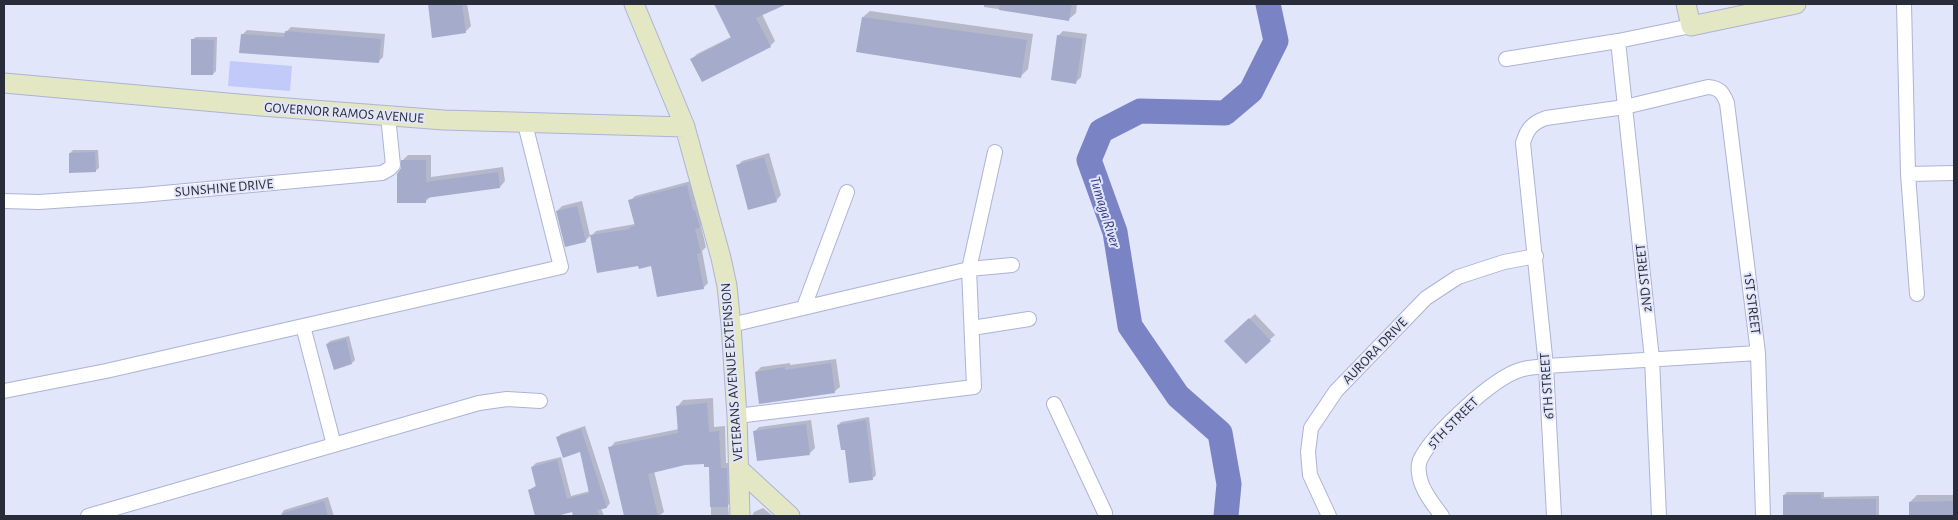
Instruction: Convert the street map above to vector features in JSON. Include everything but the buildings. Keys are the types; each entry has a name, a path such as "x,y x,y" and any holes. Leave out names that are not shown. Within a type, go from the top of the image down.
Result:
{"main road":[{"name":"VETERANS AVENUE EXTENSION","path":"634,4 685,127 727,286 740,470 739,516"},
{"path":"1686,4 1691,26 1796,4"},
{"name":"GOVERNOR RAMOS AVENUE","path":"4,83 388,116 525,124 685,127"},
{"path":"740,470 790,516"}],"street":[{"path":"1904,4 1908,174 1917,294"},
{"path":"1506,59 1618,41 1691,26"},
{"name":"2ND STREET","path":"1618,41 1652,359 1659,516"},
{"name":"6TH STREET","path":"1554,516 1546,366 1523,143 1526,132 1535,122 1546,118 1626,107 1708,87 1716,88 1723,94"},
{"name":"1ST STREET","path":"1723,94 1727,103 1758,353 1763,516"},
{"name":"SUNSHINE DRIVE","path":"4,201 39,202 142,196 382,173 393,164 388,116"},
{"path":"4,391 106,371 561,267 525,124"},
{"path":"737,416 974,387 969,268 995,152"},
{"path":"1908,174 1954,173"},
{"path":"804,307 847,192"},
{"name":"AURORA DRIVE","path":"1329,516 1310,475 1308,452 1311,428 1336,391 1426,298 1458,277 1504,262 1536,256"},
{"path":"731,325 969,268 1012,265"},
{"path":"972,328 1029,318"},
{"path":"303,326 334,445"},
{"name":"5TH STREET","path":"1442,516 1422,485 1419,473 1420,459 1455,417 1492,386 1519,370 1546,366 1758,353"},
{"path":"88,516 479,403 507,399 540,401"},
{"path":"1054,404 1102,515"}],"shaded area":[{"path":"230,61 292,66 290,91 228,86"}],"waterway":[{"name":"Tumaga River","path":"1226,516 1229,484 1220,433 1178,396 1130,326 1115,232 1089,160 1101,131 1140,111 1225,113 1251,91 1276,41 1268,4"}]}
